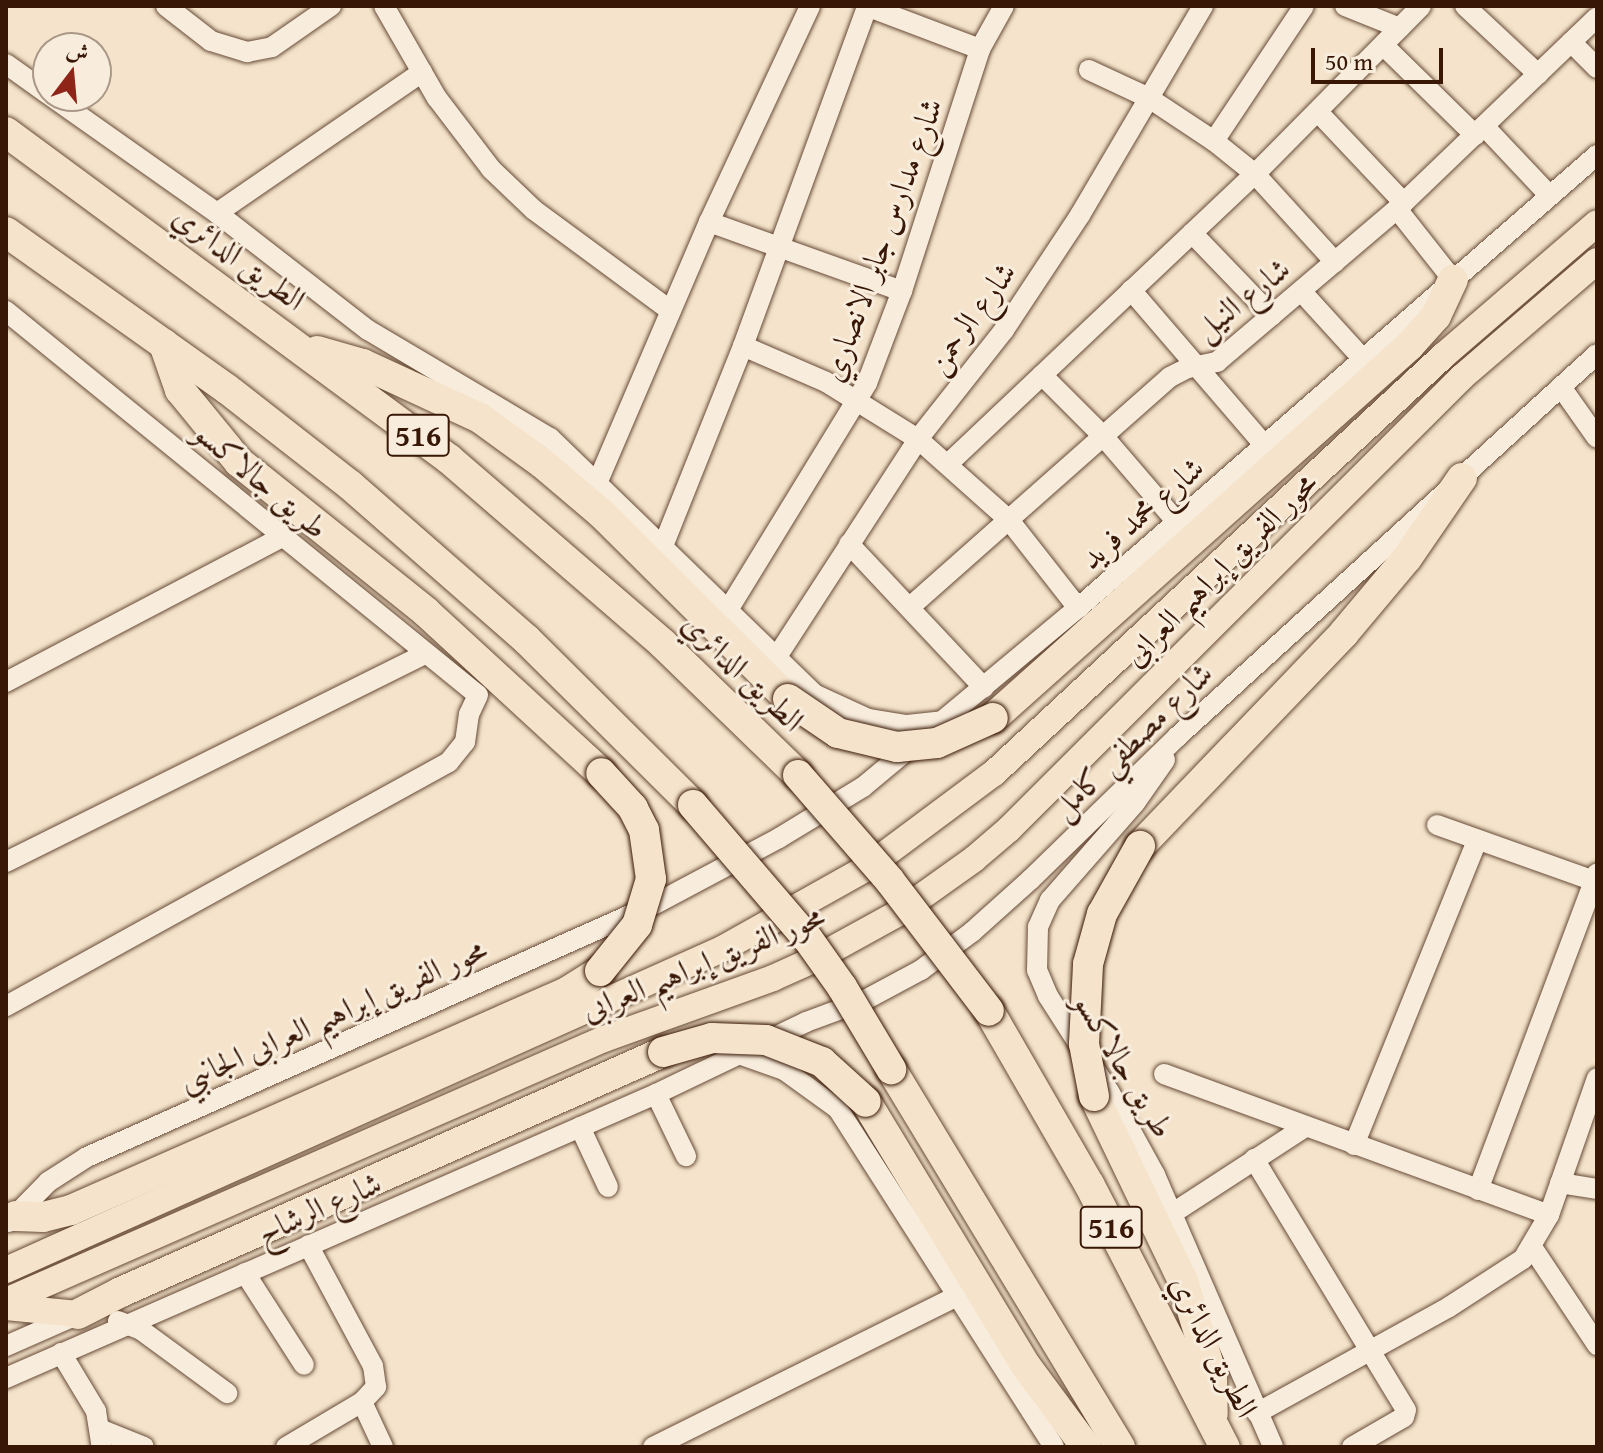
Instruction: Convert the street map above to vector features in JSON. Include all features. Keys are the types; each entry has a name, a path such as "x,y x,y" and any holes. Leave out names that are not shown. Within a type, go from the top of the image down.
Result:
{"highway":[{"name":"الطريق الدائري","path":"6,132 299,345 449,459 593,581 798,775 890,881 989,1011 1089,1184 1220,1436"},
{"name":"516","path":"6,232 289,436 422,545 526,639 693,805 808,939 842,987 1120,1447"},
{"path":"299,345 363,364 480,418 601,513 788,699 819,724 838,733 897,747 937,743 993,718 1409,346 1436,316 1453,280"},
{"path":"11,1221 71,1210 567,992 600,971 637,925 651,879 650,854 644,830 633,808 601,773 426,612 239,462 180,390 164,344"},
{"path":"1220,1436 1212,1375 1189,1294 1172,1253 1094,1096 1083,1030 1088,964 1102,914 1140,846 1344,633 1407,558 1462,478"},
{"path":"78,1314 663,1052 712,1038 766,1040 822,1062 866,1102 1026,1366 1086,1447"}],"main road":[{"name":"محور الفريق إبراهيم العرابى","path":"6,1270 697,960 772,924 865,869 994,773 1443,356 1597,223"},
{"name":"محور الفريق إبراهيم العرابى","path":"6,1301 604,1039 773,978 897,914 949,878 1009,829 1462,377 1592,267"},
{"path":"6,1307 78,1314"}],"street":[{"path":"166,6 211,41 247,52 272,47 331,6"},
{"path":"384,6 463,134 512,191 671,311"},
{"path":"598,481 709,222 810,6"},
{"path":"663,546 743,346 866,6 980,49"},
{"name":"شارع مدارس جابر الانصاري","path":"728,610 788,508 859,400 902,291 980,49 1004,6"},
{"name":"شارع الرحمن","path":"776,658 918,439 1004,330 1080,215 1203,6"},
{"path":"1214,141 1304,6"},
{"path":"1345,6 1400,28"},
{"path":"949,463 1255,174 1421,6"},
{"path":"1465,6 1538,74"},
{"name":"شارع النيل","path":"910,607 1170,377 1217,362 1335,262 1400,206 1597,17"},
{"path":"1571,42 1597,68"},
{"path":"1383,45 1549,195"},
{"path":"6,64 32,83"},
{"path":"1089,70 1149,98 1214,141 1255,174 1335,262"},
{"path":"217,213 422,72"},
{"path":"73,112 217,213 368,330 530,424 598,481 814,694 849,713 887,723 946,721"},
{"path":"1318,112 1400,206 1453,280"},
{"name":"شارع محمد فريد","path":"700,881 863,787 946,721 1597,155"},
{"path":"709,222 902,291"},
{"path":"1192,233 1272,316"},
{"path":"1131,290 1265,446"},
{"path":"1301,291 1362,358"},
{"name":"طريق جالاكسو","path":"6,311 478,695 469,714 465,742 449,762 6,1006"},
{"path":"743,346 859,400 949,463 1009,520 1078,608"},
{"name":"شارع مصطفي كامل","path":"656,1094 893,986 947,952 1031,879 1177,737 1597,354"},
{"path":"1042,375 1103,436 1176,521"},
{"path":"1561,387 1597,438"},
{"path":"6,682 282,537"},
{"path":"849,544 984,688"},
{"path":"6,862 425,654"},
{"name":"طريق جالاكسو","path":"1177,737 1145,791 1050,900 1038,927 1035,956 1048,996 1110,1093 1173,1213 1273,1447"},
{"path":"1437,825 1596,879 1478,1190"},
{"path":"1354,1145 1477,840"},
{"name":"محور الفريق إبراهيم العرابى الجانبي","path":"11,1221 48,1182 87,1157 700,881"},
{"path":"739,1054 784,1070 838,1109 955,1297 1054,1447"},
{"path":"1164,1074 1549,1215"},
{"path":"1257,1413 1449,1307 1523,1259 1549,1215 1597,1078"},
{"path":"656,1094 686,1156"},
{"name":"شارع الرشاح","path":"6,1378 656,1094"},
{"path":"580,1127 608,1187"},
{"path":"1173,1213 1305,1127"},
{"path":"1254,1159 1406,1410 1388,1438 1352,1447"},
{"path":"1560,1183 1597,1189"},
{"path":"286,1447 362,1402 376,1387 373,1366 308,1245"},
{"path":"1532,1247 1597,1345"},
{"path":"245,1273 304,1365"},
{"path":"653,1447 955,1297"},
{"path":"6,1346 78,1314 127,1323 227,1393"},
{"path":"61,1353 88,1393 102,1439 144,1447"},
{"path":"362,1402 383,1447"}]}
